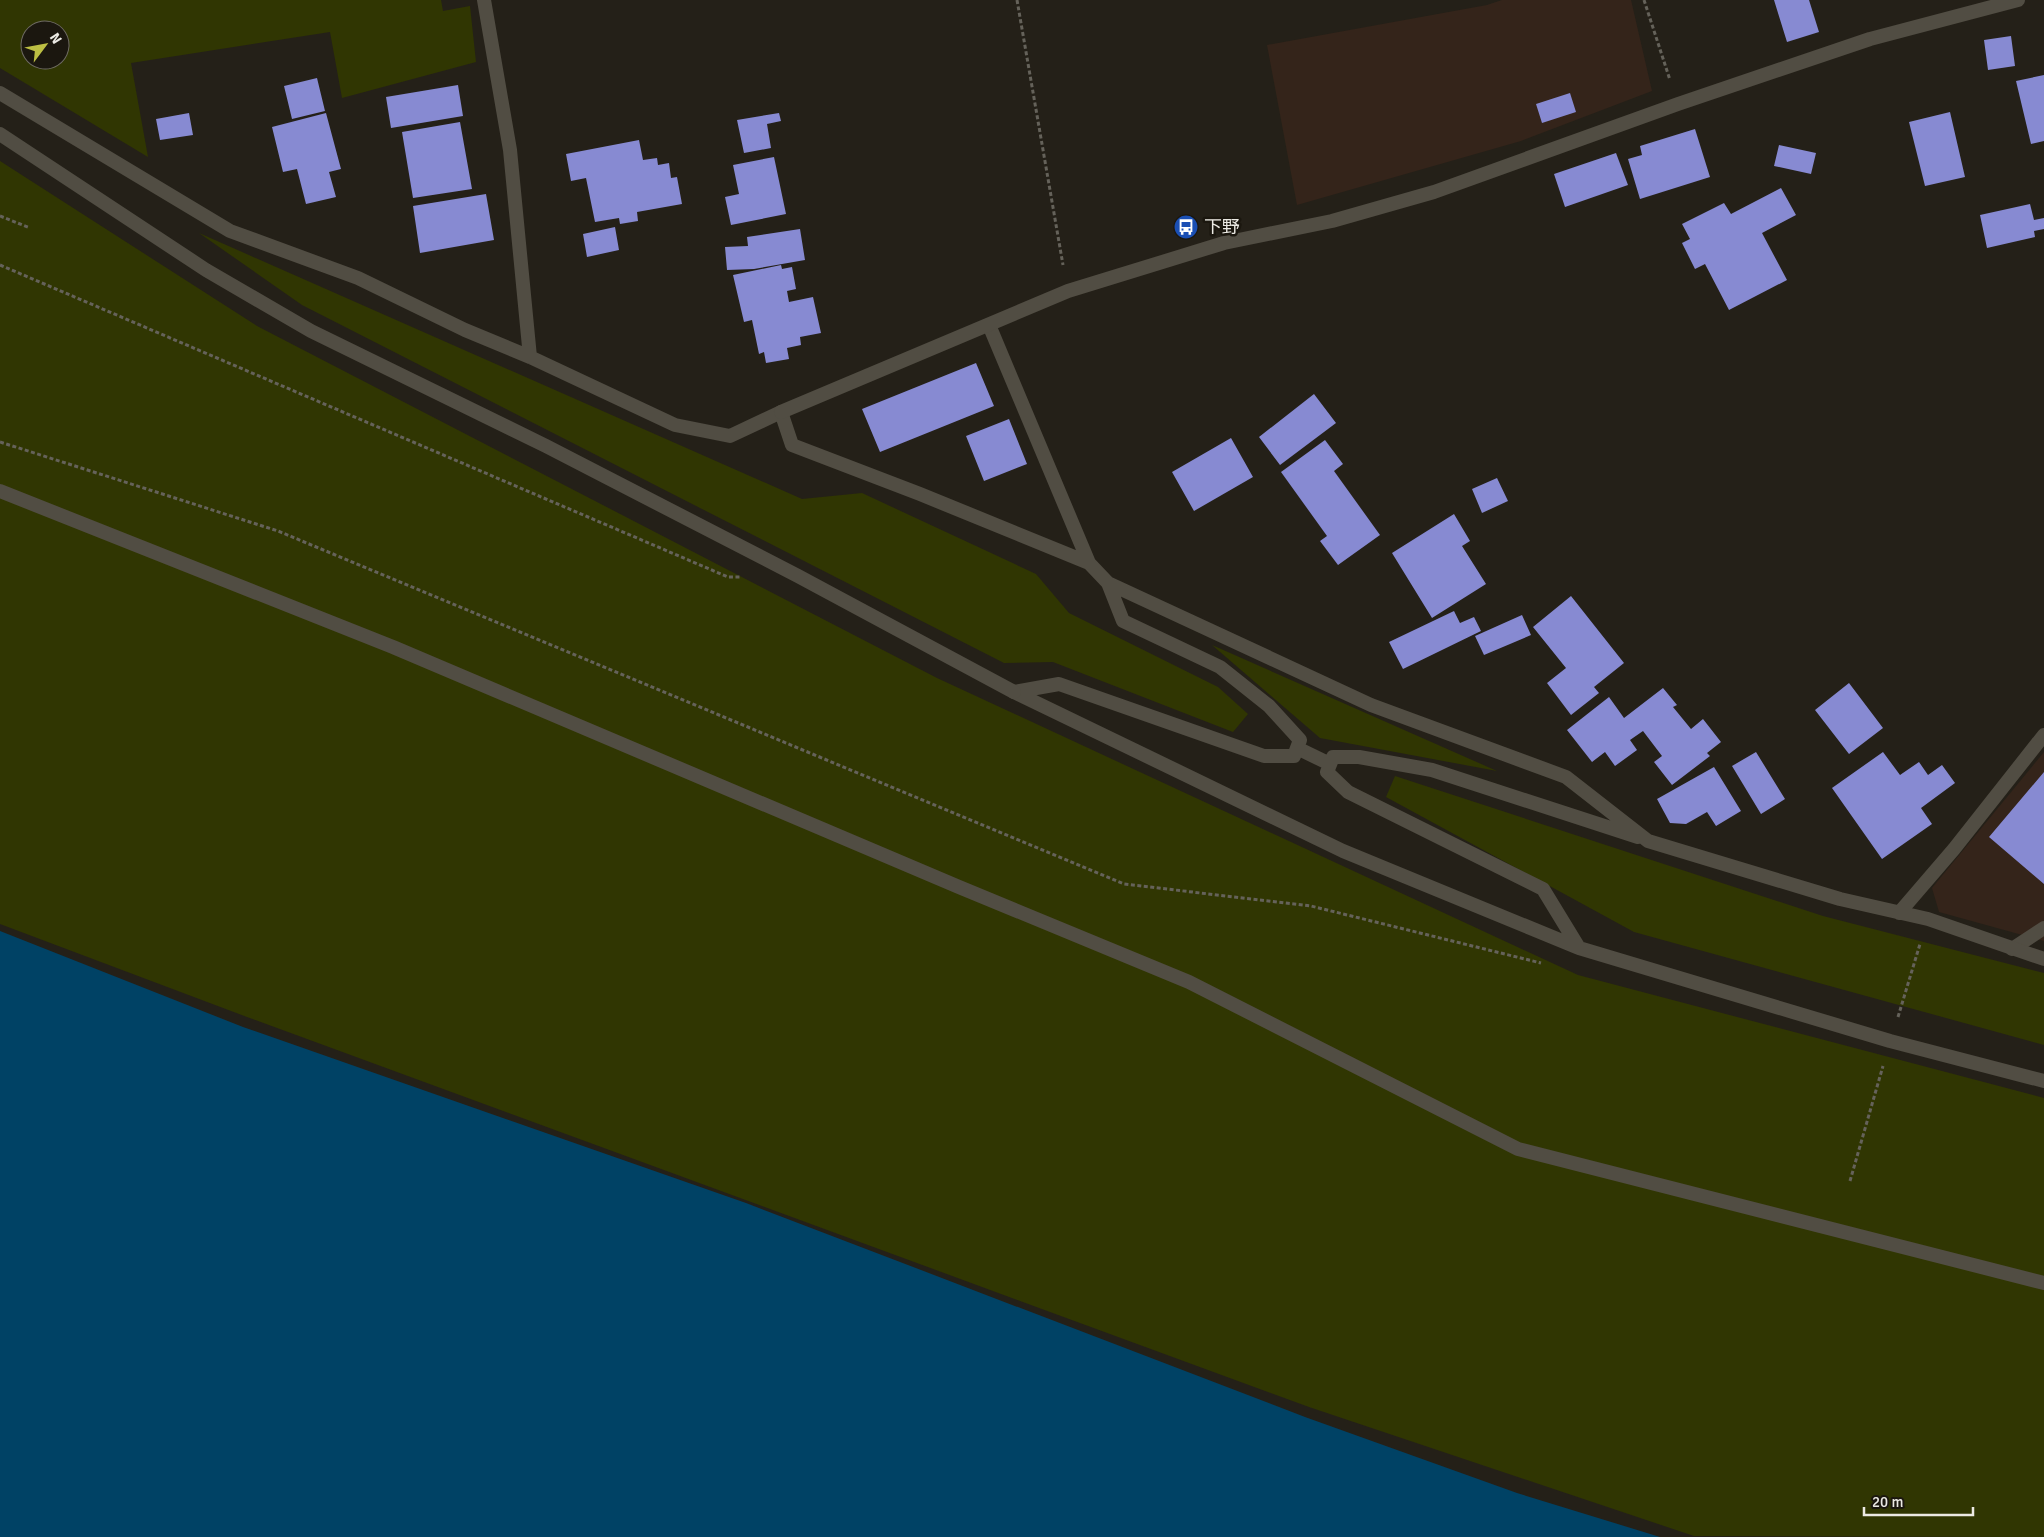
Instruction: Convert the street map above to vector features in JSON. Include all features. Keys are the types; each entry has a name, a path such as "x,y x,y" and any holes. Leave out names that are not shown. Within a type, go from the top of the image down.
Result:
{"street":[{"path":"484,0 510,150 530,357"},
{"path":"0,93 230,231 358,278 465,330 530,357 675,425 730,436 781,412 1068,291 1224,243 1332,221 1434,192 1678,104 1870,38 2018,0"},
{"path":"0,134 206,270 312,331 546,446 798,576 1014,692 1343,851 1579,948 1890,1041 2044,1081"},
{"path":"990,325 1089,563 1108,583 1371,705 1566,777 1648,841"},
{"path":"781,412 792,445 946,504 1089,563"},
{"path":"0,491 394,647 958,887 1189,982 1518,1149 2044,1283"},
{"path":"1014,692 1059,684 1264,756 1294,756 1300,740 1269,706 1220,667 1123,621 1108,583"},
{"path":"1899,913 1954,849 2044,735"},
{"path":"1297,748 1330,764"},
{"path":"1579,948 1543,890 1348,792 1327,772 1333,757 1359,757 1432,770 1648,841 1840,899 1928,919 2044,959"},
{"path":"2012,949 2044,928"}],"path":[{"path":"1017,0 1068,291"},
{"path":"1644,0 1678,104"},
{"path":"0,216 30,228"},
{"path":"0,265 728,577 748,576"},
{"path":"0,442 278,530 1124,884 1311,906 1547,964 1579,948"},
{"path":"1850,1181 1890,1041 1928,919"}],"shaded area":[{"path":"1502,0 1631,0 1652,91 1521,141 1297,205 1267,45 1487,5"},
{"path":"2044,752 2044,941 1939,912 1932,888"}],"green space":[{"path":"0,0 441,0 443,11 470,6 476,62 342,98 330,32 131,63 148,157 0,68"},
{"path":"0,161 257,326 937,678 1578,975 2044,1098 2044,1537 1694,1536 1309,1407 247,1017 0,924"},
{"path":"199,233 802,499 862,493 1036,574 1069,613 1218,687 1248,714 1233,732 1053,662 1004,663 302,305"},
{"path":"1212,645 1497,771 1320,738"},
{"path":"1395,776 1823,916 2044,973 2044,1045 1634,932 1386,797"}],"water":[{"path":"0,931 243,1027 746,1203 1305,1417 1517,1493 1660,1537 0,1537"}],"building":[{"path":"1774,0 1809,0 1819,32 1787,42"},
{"path":"2011,36 2015,66 1988,70 1984,40"},
{"path":"2044,75 2044,141 2031,144 2016,81"},
{"path":"317,78 325,111 292,119 284,86"},
{"path":"458,85 463,116 391,128 386,97"},
{"path":"1570,93 1576,112 1542,123 1536,104"},
{"path":"1950,112 1965,177 1925,186 1909,122"},
{"path":"189,113 193,135 160,140 156,119"},
{"path":"326,113 341,169 329,172 336,197 306,204 297,169 283,172 272,127"},
{"path":"779,113 781,121 767,124 771,148 744,153 737,120"},
{"path":"460,122 472,189 413,198 402,132"},
{"path":"1695,129 1710,177 1640,199 1628,159 1642,155 1640,146"},
{"path":"639,140 643,160 657,158 658,165 669,163 671,178 677,177 682,204 637,212 638,221 620,224 619,218 595,222 586,178 571,181 566,154"},
{"path":"1779,145 1816,153 1811,174 1774,166"},
{"path":"1616,153 1628,185 1565,207 1554,174"},
{"path":"774,157 786,214 731,225 725,197 739,194 733,165"},
{"path":"1781,188 1796,215 1762,233 1787,280 1729,310 1705,264 1695,269 1682,243 1690,239 1682,224 1724,203 1731,214"},
{"path":"486,194 494,240 420,253 413,206"},
{"path":"2030,204 2034,220 2044,218 2044,229 2034,231 2035,237 1987,248 1980,215"},
{"path":"615,227 619,250 587,257 583,234"},
{"path":"800,229 805,260 754,269 727,270 725,247 748,246 747,237"},
{"path":"781,265 782,269 792,267 796,289 787,291 789,302 813,297 821,333 800,337 801,345 787,348 789,359 766,363 764,352 759,354 752,320 744,322 733,275"},
{"path":"976,363 994,406 880,452 862,409"},
{"path":"1314,394 1336,423 1280,465 1259,437"},
{"path":"1009,419 1027,464 984,481 966,436"},
{"path":"1231,438 1253,477 1194,511 1172,472"},
{"path":"1325,440 1343,464 1334,471 1380,535 1338,565 1320,541 1327,536 1281,472"},
{"path":"1497,478 1508,501 1482,513 1472,489"},
{"path":"1454,514 1470,541 1462,546 1486,584 1432,618 1392,553"},
{"path":"1571,596 1624,663 1594,687 1599,693 1571,715 1547,683 1566,668 1533,627"},
{"path":"1454,611 1460,623 1474,617 1481,631 1403,669 1389,642"},
{"path":"1522,615 1531,635 1484,655 1475,636"},
{"path":"1849,683 1883,728 1849,754 1815,710"},
{"path":"1663,688 1677,705 1673,707 1691,729 1703,719 1721,742 1707,753 1710,756 1672,785 1654,762 1662,756 1643,731 1630,740 1637,750 1615,766 1605,752 1592,762 1567,730 1609,697 1624,718"},
{"path":"1756,752 1785,799 1761,814 1732,766"},
{"path":"1883,752 1900,775 1919,762 1928,775 1942,765 1955,783 1921,808 1932,824 1882,859 1832,788"},
{"path":"1714,767 1741,811 1716,826 1707,812 1686,824 1670,823 1657,799"},
{"path":"2044,772 2044,884 1989,837"}],"place":[{"name":"下野","path":"1186,227"}]}
